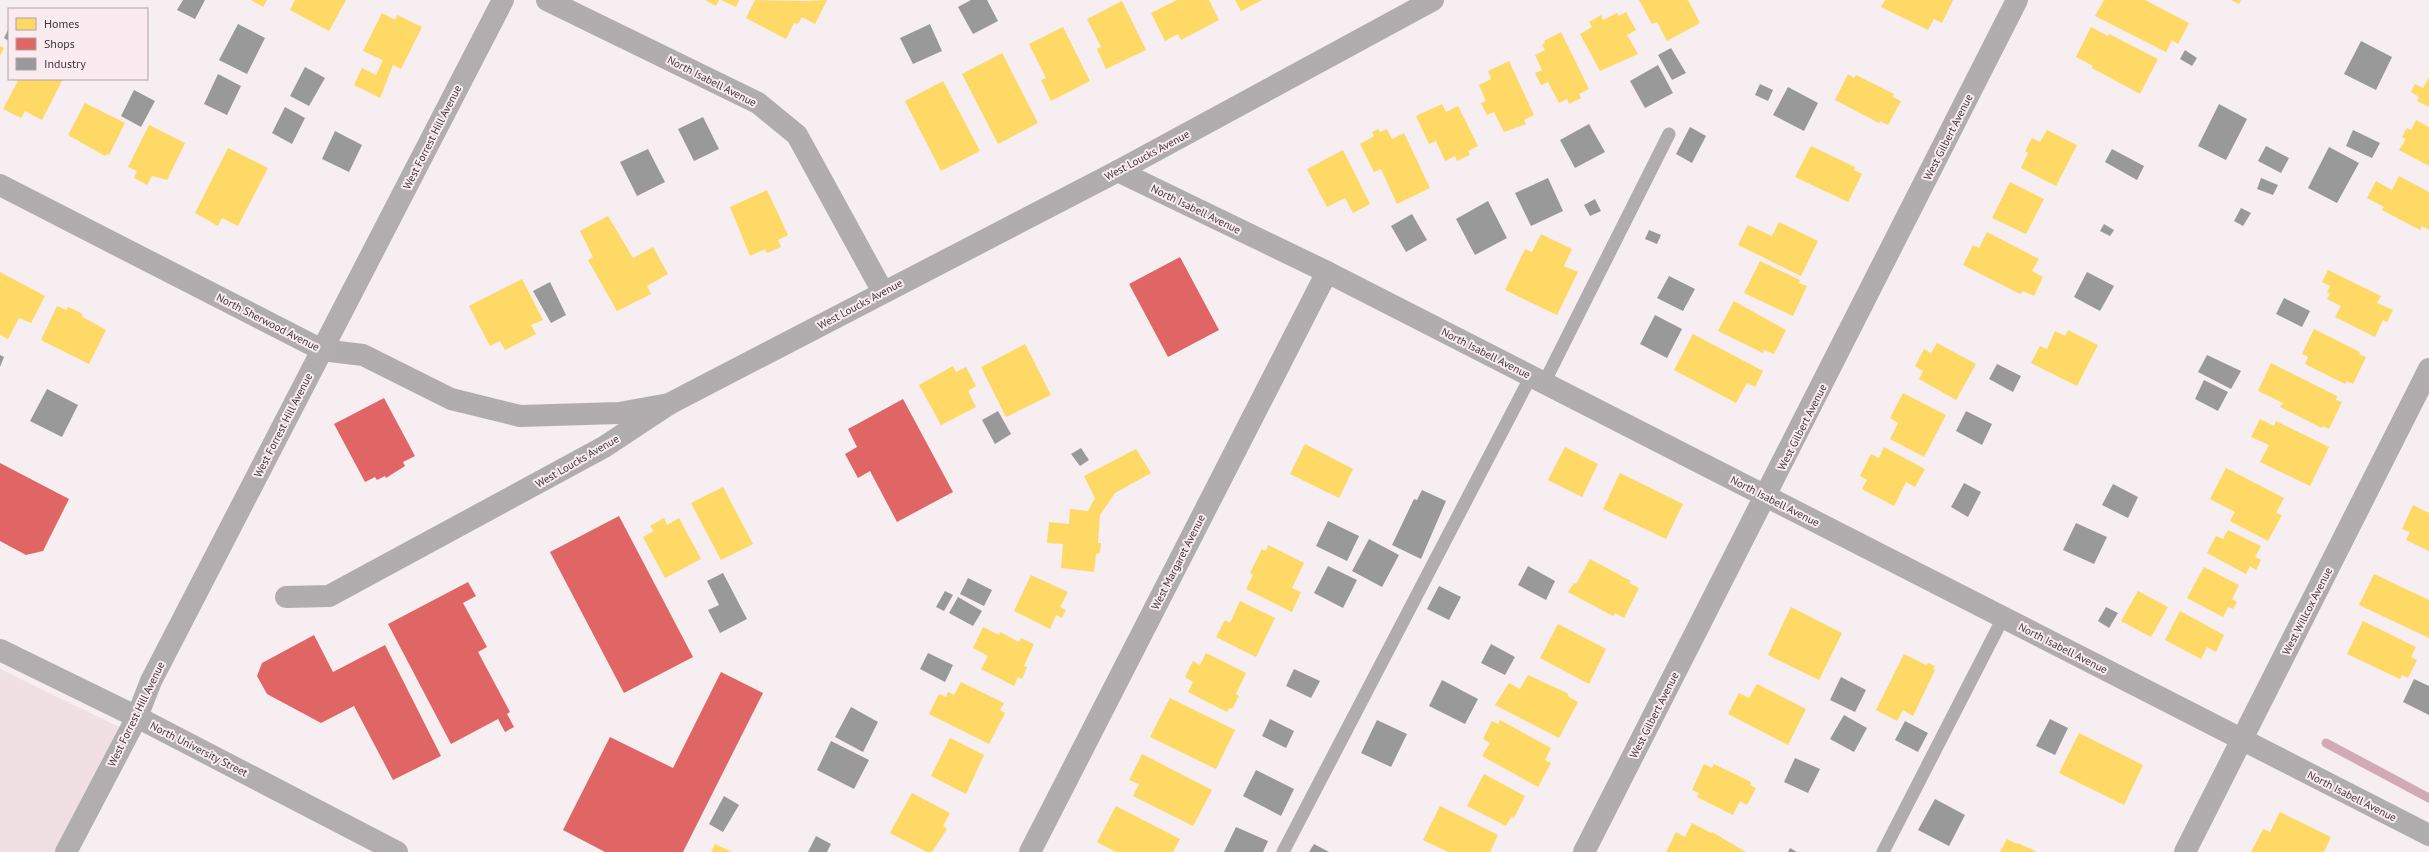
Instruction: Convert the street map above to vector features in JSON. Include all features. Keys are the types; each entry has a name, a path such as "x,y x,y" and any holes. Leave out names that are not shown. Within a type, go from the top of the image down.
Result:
{"main road":[{"name":"West Forrest Hill Avenue","path":"66,852 137,717 151,681 503,0"},
{"name":"North University Street","path":"0,650 137,717 397,852"}],"street":[{"name":"North Isabell Avenue","path":"547,0 758,103 797,135 883,292"},
{"name":"West Loucks Avenue","path":"286,597 329,596 604,447 668,404 1118,171 1433,0"},
{"name":"West Gilbert Avenue","path":"1584,852 2017,0"},
{"name":"North Isabell Avenue","path":"1118,171 1327,272 2429,835"},
{"name":"North Sherwood Avenue","path":"0,185 322,350 363,355 451,399 520,416 619,413 668,404"},
{"name":"West Margaret Avenue","path":"1030,852 1327,272"},
{"name":"West Willcox Avenue","path":"2185,852 2429,369"}],"lane":[{"path":"1283,852 1669,134"},
{"path":"1883,852 2003,618"}],"shaded area":[{"path":"0,669 121,728 57,852 0,852"}],"building: Homes":[{"path":"251,0 267,0 263,7"},
{"path":"295,0 346,0 329,31 290,10"},
{"path":"705,0 719,0 716,6"},
{"path":"721,0 739,0 736,7"},
{"path":"755,0 827,0 815,24 802,17 798,24 794,23 786,39 746,18"},
{"path":"1177,0 1209,0 1219,20 1181,40 1178,34 1165,41 1151,13"},
{"path":"1235,0 1262,0 1241,11"},
{"path":"1639,0 1688,0 1700,23 1667,41 1657,22 1652,24"},
{"path":"1885,0 1953,0 1942,23 1934,19 1928,30 1881,7"},
{"path":"2104,0 2145,0 2189,23 2178,44 2172,40 2166,52 2095,16"},
{"path":"2231,0 2241,0 2239,4"},
{"path":"1122,1 1146,50 1106,69 1097,49 1101,47 1087,19"},
{"path":"1626,12 1636,30 1627,35 1638,54 1600,71 1580,34 1592,27 1589,22 1601,15 1603,20 1617,13 1619,16"},
{"path":"382,13 395,20 397,15 422,27 401,69 393,65 380,98 354,85 362,68 376,75 383,60 363,51"},
{"path":"1063,27 1090,81 1051,101 1041,80 1046,78 1029,44"},
{"path":"2091,27 2108,36 2109,34 2158,59 2140,94 2092,68 2093,66 2076,57"},
{"path":"1561,32 1589,89 1579,94 1581,98 1569,104 1567,99 1559,103 1548,82 1541,85 1535,73 1542,70 1535,55 1545,50 1542,45 1545,43 1544,41"},
{"path":"0,46 4,48 0,56"},
{"path":"1002,53 1038,123 998,144 962,74"},
{"path":"1509,61 1534,115 1524,120 1526,124 1504,132 1494,112 1487,115 1481,103 1486,101 1479,85 1491,79 1488,71"},
{"path":"1848,74 1854,78 1856,75 1894,94 1893,97 1901,101 1888,125 1880,121 1879,123 1835,100"},
{"path":"2429,77 2429,107 2417,101 2419,97 2411,92 2415,84 2423,88"},
{"path":"18,80 62,80 42,120 25,111 21,118 3,109"},
{"path":"943,81 980,151 941,171 905,101"},
{"path":"85,103 125,123 109,155 106,154 105,156 68,135"},
{"path":"1442,104 1446,112 1458,106 1478,146 1468,151 1470,155 1457,161 1455,156 1445,161 1436,141 1429,144 1416,116"},
{"path":"2416,120 2429,127 2429,166 2399,150 2406,139 2402,137 2407,128 2411,130"},
{"path":"149,125 185,143 167,180 152,176 147,185 134,178 137,171 128,167"},
{"path":"1378,129 1380,132 1387,129 1392,139 1404,133 1430,188 1397,204 1381,169 1374,172 1360,144 1374,136 1372,132"},
{"path":"2047,130 2077,145 2056,186 2021,168 2028,153 2025,151 2032,138 2040,142"},
{"path":"1811,146 1855,167 1854,170 1862,174 1848,202 1795,177"},
{"path":"228,148 268,168 238,226 222,218 218,226 195,213"},
{"path":"1343,150 1370,204 1353,213 1345,198 1327,207 1307,169"},
{"path":"2399,176 2429,192 2429,230 2422,226 2420,230 2382,210 2384,207 2367,198 2376,181 2392,190"},
{"path":"2010,182 2044,199 2026,234 1992,218"},
{"path":"767,190 788,235 778,240 781,247 767,253 765,249 750,256 730,207"},
{"path":"608,216 633,258 653,247 668,274 647,286 651,294 617,311 588,260 593,257 580,231"},
{"path":"1779,222 1818,241 1801,276 1738,245 1748,225 1772,236"},
{"path":"1987,232 2039,259 2032,271 2043,277 2034,296 2023,291 2020,294 1963,265 1973,245 1979,248"},
{"path":"1541,234 1572,249 1564,266 1578,272 1557,315 1505,290 1525,249 1532,252"},
{"path":"1760,261 1800,280 1799,283 1807,286 1793,316 1744,293"},
{"path":"2328,270 2381,296 2377,303 2393,310 2387,322 2383,320 2375,337 2335,317 2341,306 2327,299 2330,294 2327,293 2330,286 2322,282"},
{"path":"0,272 45,296 31,323 19,318 8,339 0,335"},
{"path":"522,279 543,320 531,325 536,334 505,350 500,341 490,346 469,306"},
{"path":"1734,301 1786,330 1774,354 1764,350 1763,353 1718,331"},
{"path":"57,306 66,310 68,307 83,314 81,316 106,330 89,364 41,340"},
{"path":"2314,329 2360,352 2359,354 2366,357 2353,384 2347,381 2345,384 2305,364 2308,357 2302,354"},
{"path":"2068,330 2098,345 2077,386 2031,363 2040,346 2047,349 2055,331 2065,336"},
{"path":"1693,334 1763,371 1755,387 1747,383 1736,403 1674,370"},
{"path":"1937,343 1976,364 1956,400 1919,379 1923,371 1915,366 1924,349 1931,353"},
{"path":"1025,344 1051,395 1006,417 981,367"},
{"path":"2271,363 2337,396 2336,400 2342,402 2329,429 2323,426 2322,428 2280,407 2283,403 2258,391"},
{"path":"953,366 956,372 966,367 976,386 968,391 976,407 941,425 919,385"},
{"path":"1903,393 1946,415 1924,457 1890,439 1898,423 1890,418"},
{"path":"2260,419 2274,426 2276,421 2329,447 2310,486 2260,462 2269,445 2251,437"},
{"path":"1305,444 1353,469 1339,498 1290,474"},
{"path":"1565,447 1598,464 1582,497 1548,480"},
{"path":"1884,447 1925,469 1915,487 1906,482 1894,506 1862,489 1867,480 1860,476 1871,454 1879,458"},
{"path":"1136,449 1151,473 1115,493 1100,515 1098,543 1101,543 1100,553 1096,554 1094,572 1061,568 1063,544 1047,543 1049,522 1069,524 1070,509 1088,511 1095,498 1084,476"},
{"path":"2226,468 2284,498 2276,513 2282,515 2268,541 2230,521 2235,512 2210,499"},
{"path":"1620,473 1683,504 1666,539 1603,509"},
{"path":"723,487 753,544 721,560 691,503"},
{"path":"2413,505 2429,513 2429,551 2406,540 2410,532 2402,529"},
{"path":"664,518 667,525 679,518 701,559 665,578 643,537 654,531 650,526"},
{"path":"2228,530 2261,546 2255,557 2261,560 2256,570 2250,566 2246,574 2207,553 2216,536 2223,539"},
{"path":"1268,545 1304,563 1292,588 1301,592 1292,612 1246,589 1253,575 1250,573 1262,549 1266,551"},
{"path":"1590,559 1631,581 1629,583 1639,588 1624,618 1615,613 1613,616 1568,592 1574,583 1576,584"},
{"path":"2204,567 2239,585 2232,599 2237,602 2233,609 2228,607 2223,617 2187,598"},
{"path":"2374,574 2429,600 2429,638 2359,605"},
{"path":"1031,575 1068,592 1060,607 1066,610 1062,618 1056,615 1050,629 1014,611"},
{"path":"2138,591 2168,607 2151,637 2121,621"},
{"path":"1240,601 1275,618 1256,657 1216,637 1225,620 1230,623"},
{"path":"1791,607 1842,633 1819,680 1768,655"},
{"path":"2180,611 2224,635 2216,652 2207,647 2201,659 2165,640"},
{"path":"2363,621 2416,647 2411,657 2417,660 2408,678 2402,675 2400,679 2347,654"},
{"path":"1558,624 1606,649 1589,684 1540,658"},
{"path":"983,627 999,635 1000,632 1019,642 1021,638 1034,644 1024,666 1027,667 1022,679 1018,677 1014,686 981,669 988,656 973,648"},
{"path":"1206,653 1246,673 1236,694 1239,696 1232,709 1229,708 1227,712 1188,692 1193,682 1185,677 1193,661 1200,665"},
{"path":"1904,654 1926,665 1928,663 1935,666 1933,669 1935,670 1913,716 1903,710 1897,721 1876,710"},
{"path":"1528,675 1567,693 1569,697 1578,702 1559,738 1495,705 1509,683 1520,689"},
{"path":"961,682 1004,703 1000,710 1005,713 989,744 929,714 939,694 946,697 948,692 954,695"},
{"path":"1757,684 1806,709 1788,745 1728,714 1739,693 1749,698"},
{"path":"1170,698 1235,730 1216,769 1150,737"},
{"path":"1500,720 1551,748 1545,760 1551,763 1538,787 1482,756 1490,743 1483,739 1492,721 1498,724"},
{"path":"2079,733 2143,765 2124,805 2059,773"},
{"path":"950,738 984,755 966,794 931,776"},
{"path":"1142,754 1212,790 1193,826 1133,796 1139,784 1129,780"},
{"path":"1704,764 1712,768 1714,764 1751,782 1750,785 1756,788 1747,805 1740,801 1733,815 1697,797 1699,793 1692,790"},
{"path":"1484,774 1525,796 1514,818 1511,817 1506,826 1467,806"},
{"path":"912,793 950,813 943,826 947,829 932,852 927,852 890,833"},
{"path":"1116,806 1180,839 1173,852 1116,852 1097,842"},
{"path":"1440,806 1498,835 1490,852 1448,852 1423,840"},
{"path":"2280,812 2331,837 2324,852 2251,852 2263,829 2270,832"},
{"path":"1692,823 1711,833 1712,832 1746,852 1666,852 1676,832 1685,837"},
{"path":"2007,839 2017,844 2018,843 2037,852 2000,852"},
{"path":"715,844 732,852 711,852"}],"building: Shops":[{"path":"1180,257 1219,330 1168,357 1129,284"},
{"path":"384,398 415,456 403,462 405,466 386,478 385,476 377,480 375,477 365,482 334,424"},
{"path":"903,399 953,492 897,522 870,471 858,478 845,454 857,447 848,429"},
{"path":"0,463 69,499 43,551 26,555 0,541"},
{"path":"619,516 693,657 624,693 550,552"},
{"path":"468,582 476,596 463,603 487,647 478,652 510,712 507,714 514,727 505,732 498,719 451,744 388,624"},
{"path":"314,635 333,672 385,645 441,756 393,780 354,706 321,723 267,694 257,676 262,663"},
{"path":"721,672 763,693 683,852 605,852 563,830 610,737 673,768"}],"building: Industry":[{"path":"183,0 205,0 195,19 177,10"},
{"path":"971,0 987,0 998,21 973,34 958,7"},
{"path":"238,24 265,38 247,74 219,60"},
{"path":"930,24 942,51 913,64 900,38"},
{"path":"8,30 8,40 4,38"},
{"path":"2361,41 2392,57 2376,90 2344,74"},
{"path":"1671,48 1686,73 1672,80 1658,55"},
{"path":"2185,50 2197,58 2192,66 2180,59"},
{"path":"1658,65 1673,93 1645,108 1630,81"},
{"path":"305,67 325,78 309,106 290,96"},
{"path":"218,74 241,86 227,115 204,104"},
{"path":"1760,84 1773,90 1768,101 1755,95"},
{"path":"1788,87 1818,103 1804,131 1773,115"},
{"path":"134,90 155,101 141,127 121,116"},
{"path":"2219,104 2247,119 2226,160 2198,146"},
{"path":"285,107 305,118 292,144 272,133"},
{"path":"703,117 719,149 694,161 678,129"},
{"path":"1589,124 1605,152 1575,168 1560,140"},
{"path":"1690,127 1706,136 1692,163 1676,154"},
{"path":"2353,130 2380,143 2372,158 2346,146"},
{"path":"335,131 362,145 349,172 322,159"},
{"path":"2266,146 2289,158 2281,173 2258,161"},
{"path":"2329,147 2359,163 2337,203 2308,188"},
{"path":"648,149 665,182 637,196 620,162"},
{"path":"2112,149 2144,166 2137,180 2105,162"},
{"path":"1548,178 1563,211 1531,226 1515,193"},
{"path":"2261,178 2278,185 2273,195 2257,189"},
{"path":"1595,199 1601,211 1590,216 1584,205"},
{"path":"1488,201 1507,238 1475,255 1456,219"},
{"path":"2241,208 2251,213 2243,226 2234,221"},
{"path":"1412,214 1427,240 1406,252 1391,226"},
{"path":"2104,224 2114,230 2110,236 2100,231"},
{"path":"1649,230 1661,235 1657,244 1645,239"},
{"path":"2087,272 2114,286 2100,311 2074,297"},
{"path":"1669,276 1695,289 1683,311 1657,298"},
{"path":"550,282 566,315 551,323 533,291"},
{"path":"2284,298 2310,311 2302,327 2276,314"},
{"path":"1655,315 1682,329 1667,358 1640,344"},
{"path":"0,355 4,357 0,367"},
{"path":"2207,355 2241,371 2231,389 2198,372"},
{"path":"1997,364 2021,376 2013,392 1989,379"},
{"path":"2204,380 2228,392 2218,411 2195,399"},
{"path":"47,389 78,405 62,437 30,421"},
{"path":"998,411 1011,434 995,444 982,420"},
{"path":"1966,411 1992,424 1982,445 1956,431"},
{"path":"1081,448 1089,460 1080,466 1071,454"},
{"path":"1964,483 1981,492 1968,517 1951,507"},
{"path":"2113,484 2138,497 2128,518 2102,505"},
{"path":"1422,490 1446,501 1421,559 1392,545 1414,499 1417,500"},
{"path":"1328,521 1359,536 1347,561 1316,546"},
{"path":"2076,523 2107,537 2094,564 2063,550"},
{"path":"1369,539 1399,555 1382,587 1352,571"},
{"path":"1328,566 1357,580 1343,608 1314,593"},
{"path":"1528,566 1555,581 1546,600 1518,585"},
{"path":"723,573 747,619 720,633 708,610 719,605 707,581"},
{"path":"968,578 992,590 984,606 960,594"},
{"path":"1439,586 1461,597 1449,620 1427,609"},
{"path":"945,591 953,595 944,611 936,607"},
{"path":"958,597 982,611 973,626 949,613"},
{"path":"2106,607 2118,613 2109,628 2098,621"},
{"path":"1491,644 1515,657 1505,675 1481,663"},
{"path":"928,653 953,665 945,682 920,669"},
{"path":"1294,669 1320,681 1311,698 1286,686"},
{"path":"1841,677 1866,690 1855,712 1830,700"},
{"path":"2414,679 2429,686 2429,715 2403,702"},
{"path":"1442,680 1478,699 1465,724 1429,706"},
{"path":"851,707 878,722 863,752 835,737"},
{"path":"1844,715 1867,728 1854,752 1830,739"},
{"path":"1270,719 1294,731 1286,748 1262,736"},
{"path":"2050,719 2068,728 2055,755 2036,746"},
{"path":"1377,720 1407,734 1391,767 1361,753"},
{"path":"1905,721 1928,733 1918,752 1895,740"},
{"path":"831,741 869,760 854,789 817,770"},
{"path":"1795,758 1820,769 1808,793 1784,782"},
{"path":"1256,770 1294,789 1281,816 1243,796"},
{"path":"724,796 739,805 723,832 709,824"},
{"path":"1935,799 1965,815 1949,846 1918,830"},
{"path":"1236,827 1268,841 1263,852 1224,852"},
{"path":"816,836 831,844 827,852 808,852"},
{"path":"1314,844 1329,852 1309,852"},
{"path":"1790,848 1797,852 1788,852"}],"waterway":[{"path":"2326,743 2429,798"}]}
